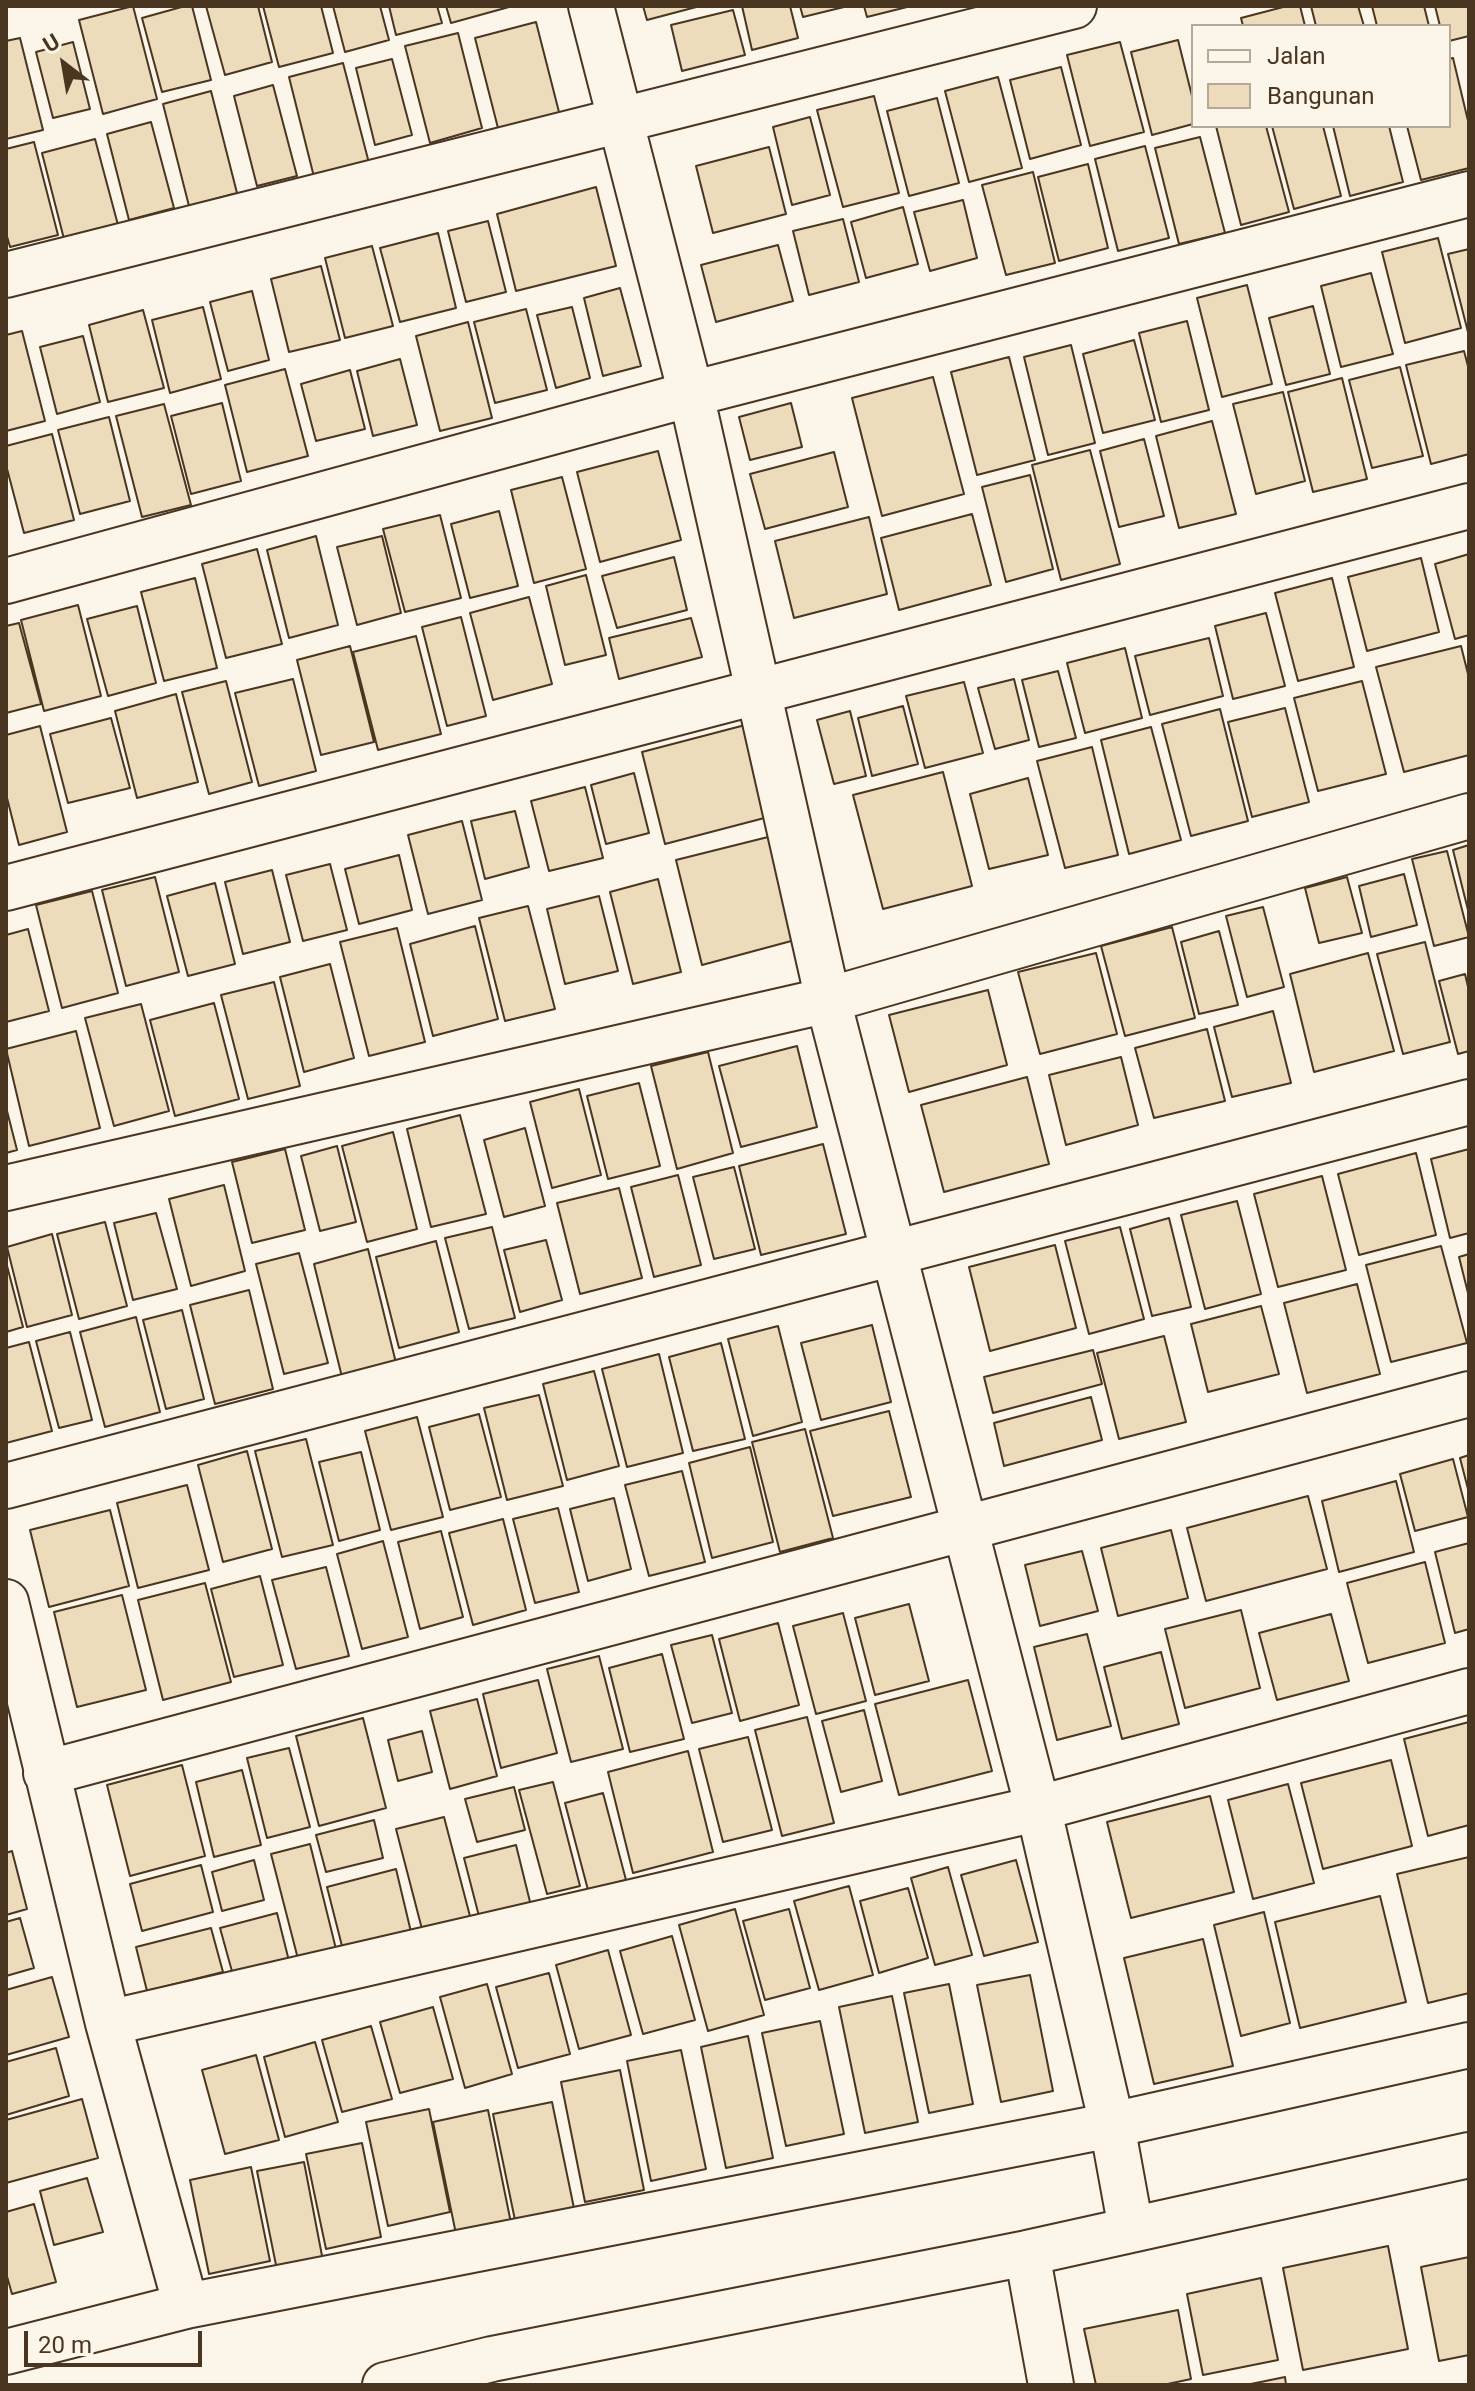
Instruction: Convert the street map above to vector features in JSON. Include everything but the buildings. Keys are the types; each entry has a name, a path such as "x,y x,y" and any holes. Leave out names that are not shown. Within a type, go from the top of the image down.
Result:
{"street":[{"path":"591,6 691,394 828,1000 1036,1809 1112,2125 1131,2229"},
{"path":"6,275 621,123 1074,6"},
{"path":"6,581 691,394 1469,194"},
{"path":"6,888 1469,506"},
{"path":"6,1188 828,1000 1469,816"},
{"path":"6,1486 1469,1102"},
{"path":"46,1773 1469,1394"},
{"path":"6,1602 108,2023 186,2306"},
{"path":"108,2023 1036,1809 1469,1691"},
{"path":"6,2352 186,2306 1112,2125 1469,2045"},
{"path":"385,2385 492,2359 1027,2253 1469,2155"},
{"path":"1027,2253 1051,2385"},
{"path":"492,2359 527,2385"}]}
